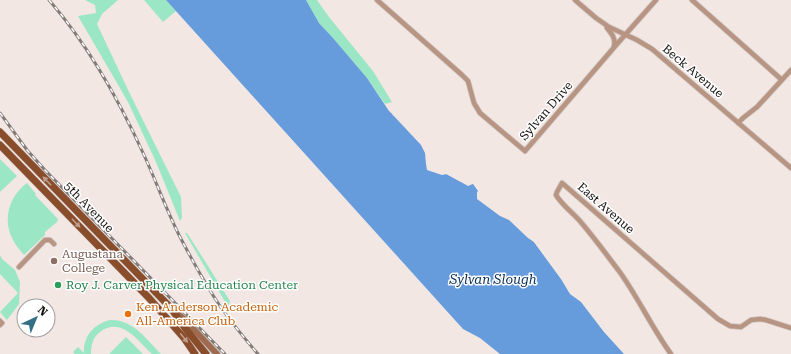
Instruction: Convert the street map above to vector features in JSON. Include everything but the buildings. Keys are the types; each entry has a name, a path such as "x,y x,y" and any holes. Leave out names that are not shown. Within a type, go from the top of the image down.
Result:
{"main road":[{"name":"5th Avenue","path":"0,132 170,307 206,354"},
{"name":"5th Avenue","path":"0,145 149,298 187,341 195,354"}],"street":[{"name":"Sylvan Drive","path":"377,0 462,75 468,82 474,103 480,113 525,151 656,0"},
{"name":"Beck Avenue","path":"575,0 609,28 652,49 791,168"},
{"path":"692,0 782,80"},
{"path":"602,23 613,36 615,42 613,48"},
{"path":"738,123 758,107 791,70"},
{"name":"East Avenue","path":"672,354 664,344 628,284 580,222 556,195 562,183 724,323 730,326 741,327 751,320 760,319 791,328"},
{"path":"19,267 45,240 50,240 54,244"},
{"path":"170,307 187,322 217,354"}],"green space":[{"path":"85,0 118,0 102,14 97,24 181,197 182,218 180,221 156,162 128,102 78,16 96,13 95,5"},
{"path":"144,0 166,0 176,11 163,22"},
{"path":"306,0 317,0 373,71 392,102 385,104 367,78 319,23"},
{"path":"0,159 17,176 0,192"},
{"path":"27,183 36,194 35,195 58,219 57,222 45,232 45,235 24,255 13,240 8,224 8,217 12,201 21,188"},
{"path":"185,233 187,233 230,301 228,307"},
{"path":"0,255 2,259 15,270 20,282 19,298 16,298 16,308 7,320 0,312 18,293 0,274"},
{"path":"110,320 126,323 132,326 161,354 152,354 129,332 115,327 108,328 96,336 91,347 91,354 75,354 73,352 78,347 84,353 85,341 94,328 99,324"},
{"path":"126,337 143,354 109,354"}],"water":[{"name":"Sylvan Slough","path":"166,0 306,0 319,23 367,78 389,111 415,135 425,148 430,169 446,174 461,182 473,184 478,191 479,199 512,221 534,242 571,292 589,308 626,354 500,354 480,338 463,329"}],"pier":[{"path":"393,112 427,147 432,168 447,172 462,180 475,183 468,186 447,174 442,175 427,170 425,153 421,145 392,114"},
{"path":"479,190 481,197 513,219 536,240 573,291 590,306 603,325 628,354 624,354 604,332 581,302 570,294 534,242 509,220 500,216 477,199 477,192"}],"railway":[{"path":"49,0 77,36 114,94 144,155 179,235 214,298 258,354"},
{"path":"0,113 27,150 44,169 225,354"}],"place":[{"name":"Augustana College","path":"54,261"},
{"name":"Roy J. Carver Physical Education Center","path":"58,285"},
{"name":"Ken Anderson Academic All-America Club","path":"128,314"}]}
